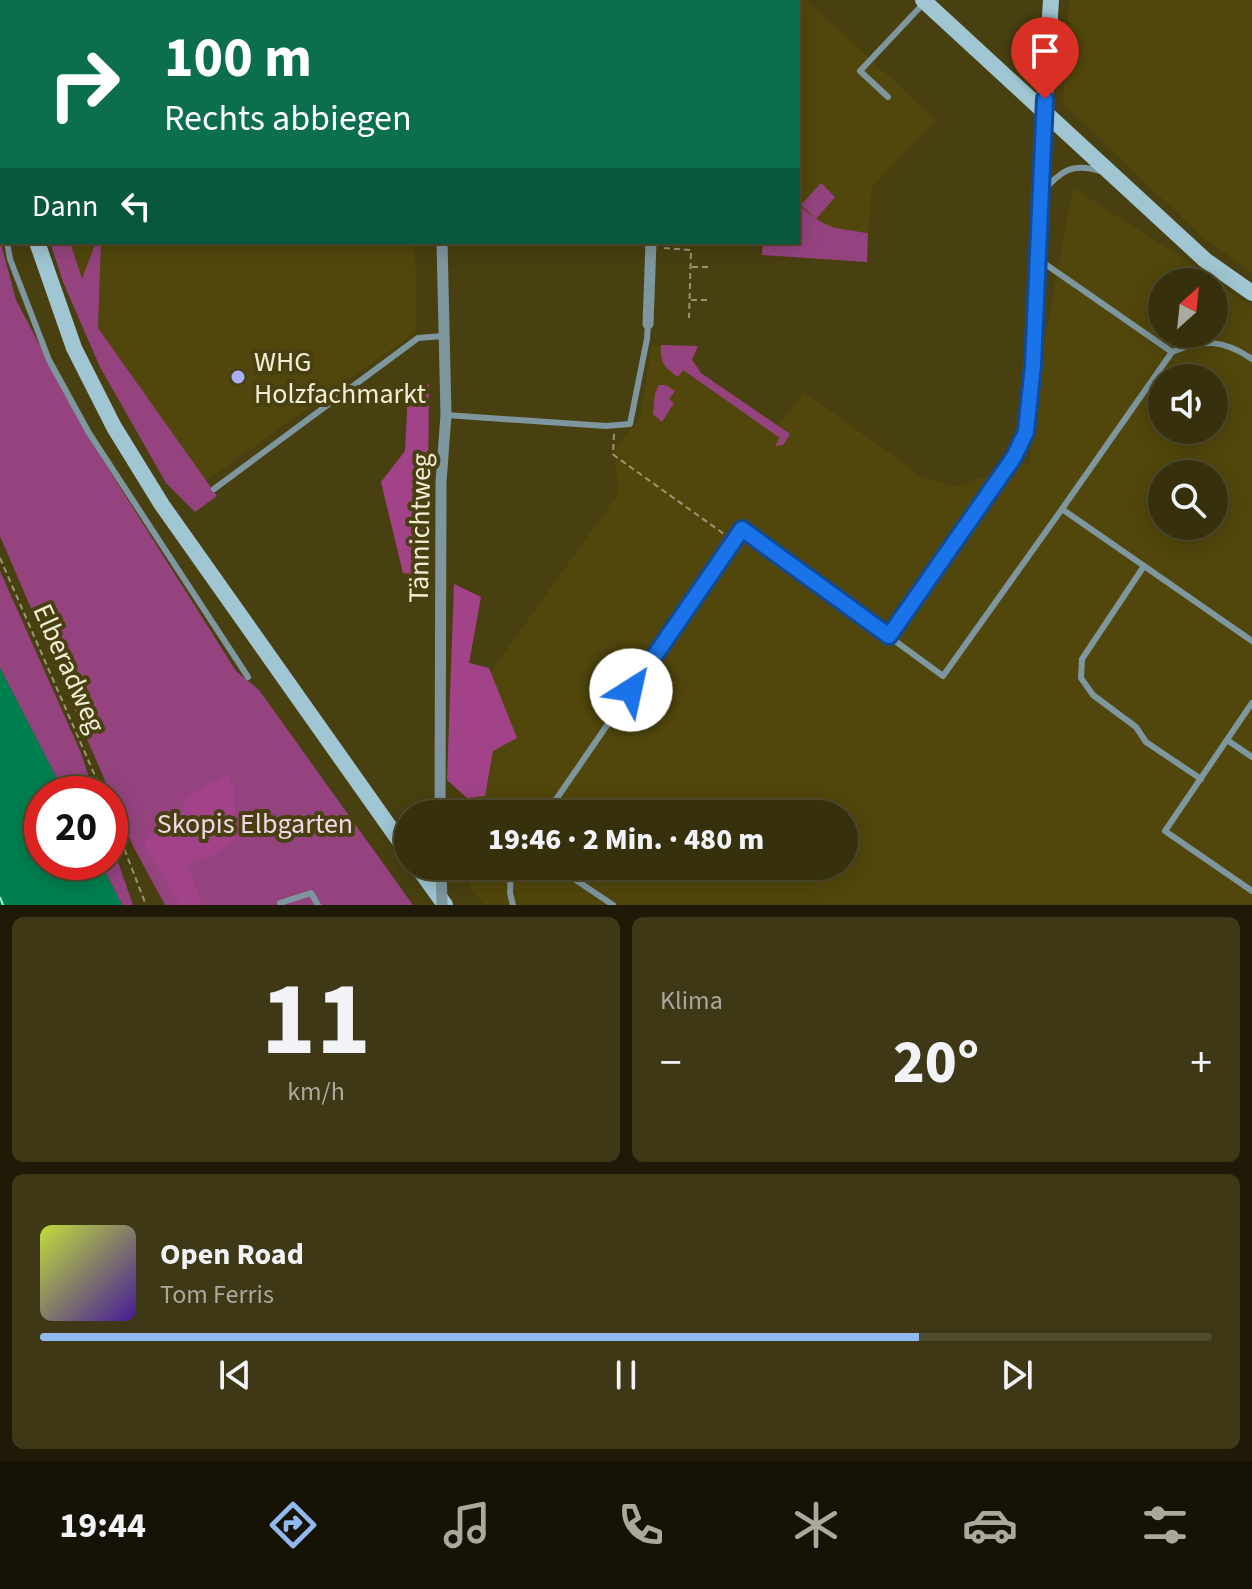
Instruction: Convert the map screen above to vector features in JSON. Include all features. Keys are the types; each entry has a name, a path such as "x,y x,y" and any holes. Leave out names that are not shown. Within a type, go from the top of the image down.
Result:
{"main road":[{"path":"1044,112 1051,0"},
{"path":"924,1 1205,260 1252,293"},
{"path":"38,244 74,348 114,427 162,505 394,833"},
{"path":"427,880 444,905"}],"street":[{"name":"Tännichtweg","path":"440,800 441,482 446,415 442,244"},
{"path":"648,324 651,245"},
{"path":"442,880 444,905"}],"lane":[{"path":"888,97 860,71 924,1"},
{"path":"889,636 1014,457 1026,432 1035,340 1044,112"},
{"path":"1041,193 1059,174 1071,168 1085,167 1112,174"},
{"path":"7,244 10,259 49,360 89,433 248,677"},
{"path":"1038,259 1172,352"},
{"path":"446,415 630,424 648,324"},
{"path":"214,489 418,338 443,336"},
{"path":"556,800 742,529 943,676 1172,352 1194,342 1214,342 1241,351 1252,359"},
{"path":"1062,509 1252,641"},
{"path":"1144,566 1082,659 1081,678 1093,695 1136,727 1146,742 1201,779"},
{"path":"1252,703 1165,831 1252,891"},
{"path":"1227,740 1252,757"},
{"path":"510,880 513,905"},
{"path":"576,880 613,905"},
{"path":"280,903 311,893 318,905"}],"path":[{"path":"651,245 691,250 689,318"},
{"path":"691,267 708,267"},
{"path":"689,300 707,300"},
{"path":"615,425 613,454 733,541"},
{"name":"Elberadweg","path":"0,558 95,776"},
{"path":"128,858 146,905"}],"shaded area":[{"path":"800,0 806,0 936,120 872,186 868,233 829,228 818,223 800,206"},
{"path":"1069,0 1252,0 1252,273 1205,239 1063,104"},
{"path":"1073,188 1196,268 1148,268 1148,348 1228,348 1228,291 1252,308 1252,905 484,905 470,887 470,880 858,880 858,800 470,800 470,701 618,494 615,449 640,418 652,345 698,346 692,360 701,373 777,426 804,392 921,476 956,487 984,477 1004,462 1029,464 1045,337"},
{"path":"71,244 95,244 82,280"},
{"name":"WHG Holzfachmarkt","path":"101,244 415,244 416,332 205,481 98,328"},
{"path":"429,384 427,575 403,573 381,482 405,451 408,393"},
{"path":"454,584 481,597 469,663 489,668 517,738 493,751 485,796 467,798 447,780"},
{"path":"0,668 56,776 24,776 24,880 109,880 122,905 0,905"},
{"path":"228,774 235,792 235,840 208,858 187,863 202,905 180,905 143,843 179,817 187,797"}],"green space":[{"path":"821,183 835,197 816,219 801,205"},
{"path":"800,206 830,226 868,233 867,262 762,255 763,244 800,244"},
{"name":"Skopis Elbgarten","path":"0,244 16,300 87,435 236,671 259,690 413,905 165,905 128,834 128,776 103,776 0,536"},
{"path":"51,244 71,244 82,279 95,244 101,244 98,328 217,496 195,512 166,483 100,367 63,282"},
{"path":"661,345 698,346 692,360 701,373 790,434 783,445 775,446 780,438 683,370 678,377 669,370 662,360"},
{"path":"659,385 666,385 675,391 669,399 674,403 662,422 653,414"},
{"path":"0,571 81,753 88,776 56,776 0,668"},
{"path":"109,880 124,880 133,905 122,905"}],"ferry route":[{"path":"0,897 3,905"}],"place":[{"name":"WHG Holzfachmarkt","path":"238,377"}],"route":[{"path":"631,690 742,529 889,636 1014,457 1026,432 1035,340 1045,99"}]}
